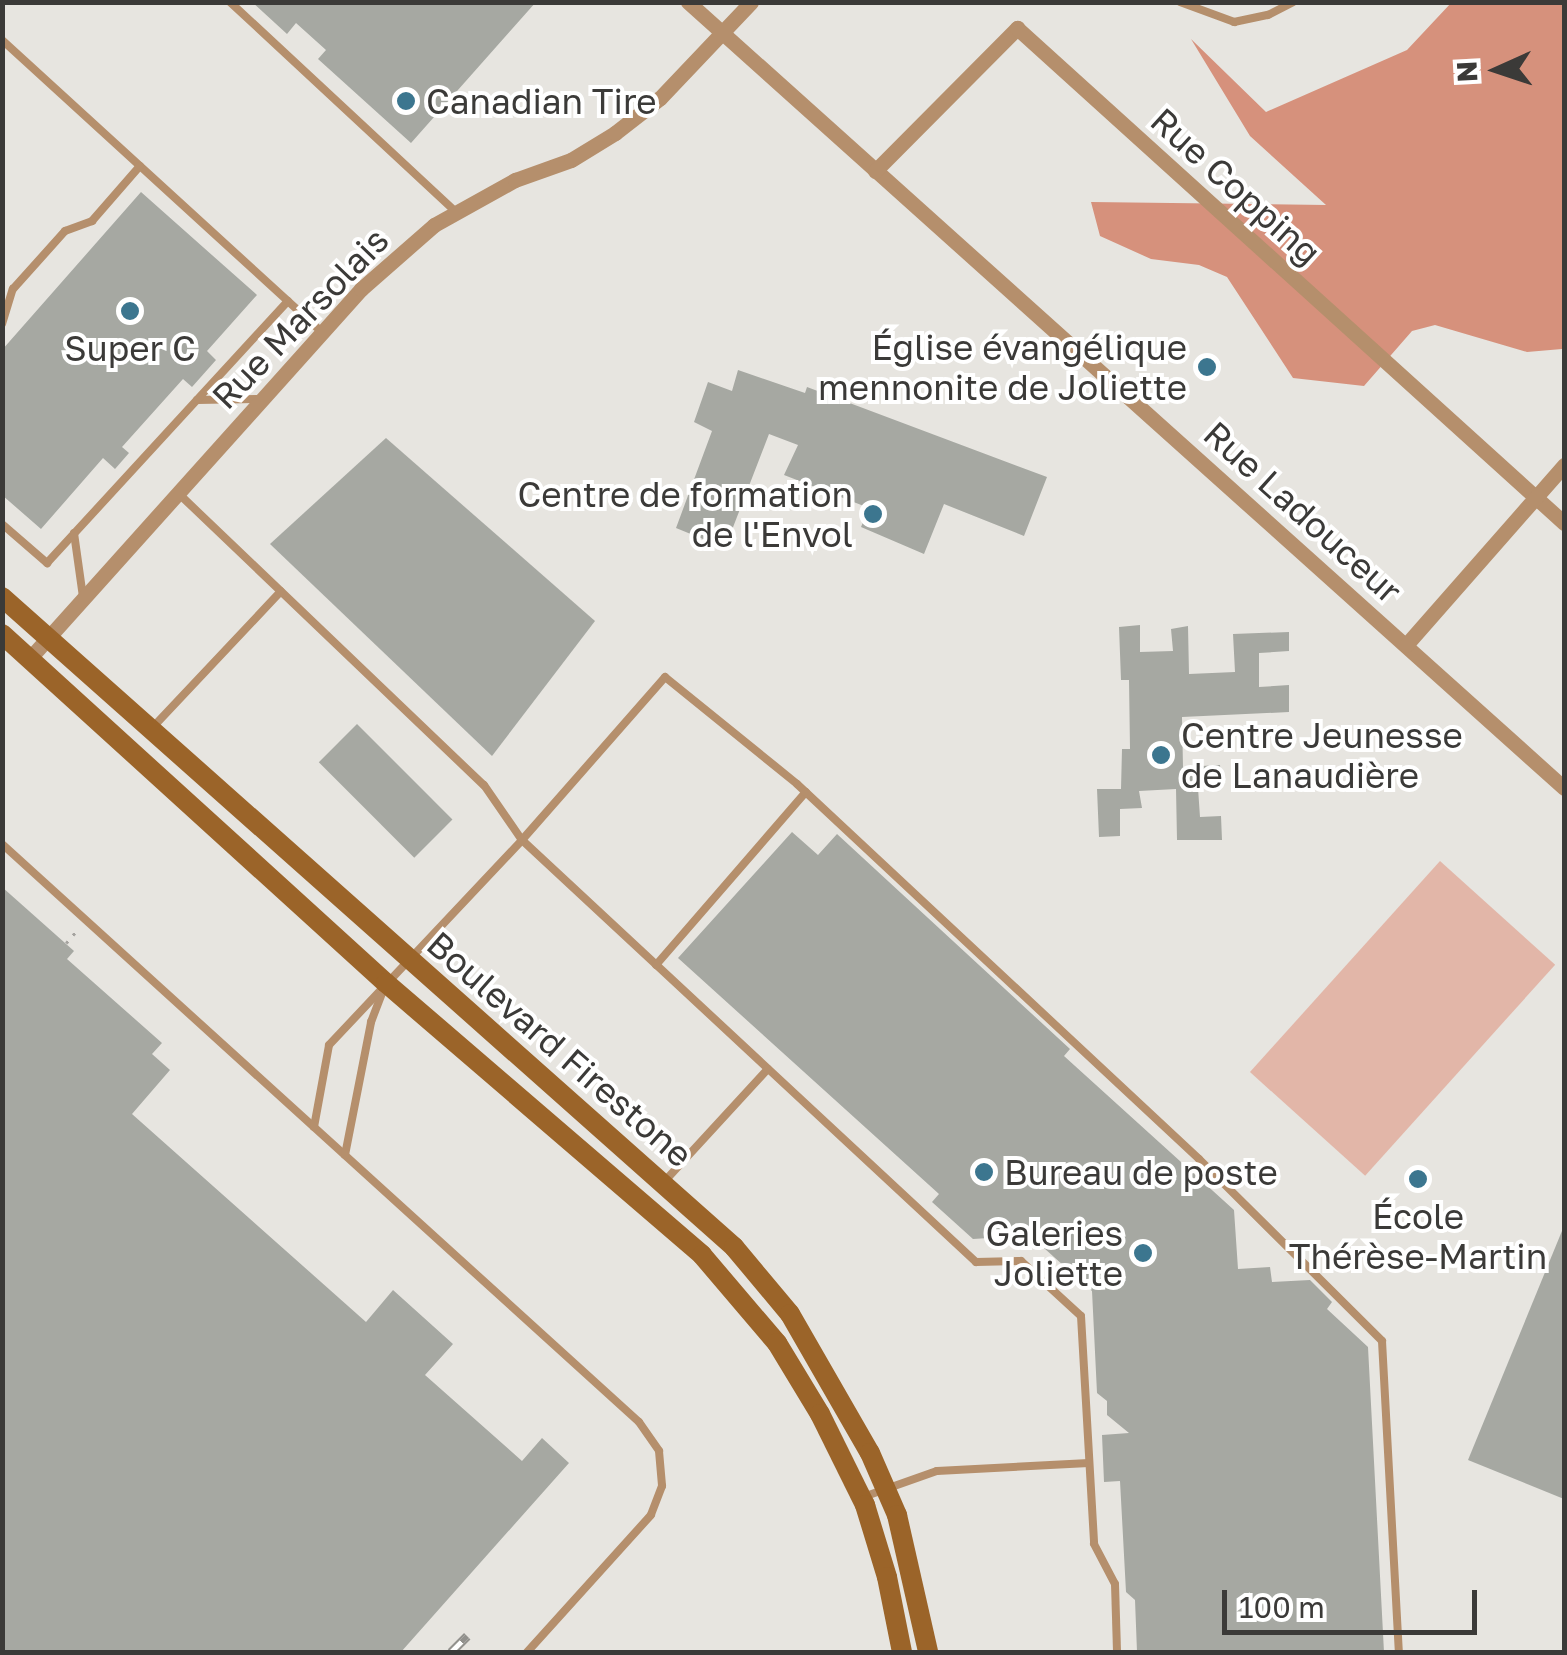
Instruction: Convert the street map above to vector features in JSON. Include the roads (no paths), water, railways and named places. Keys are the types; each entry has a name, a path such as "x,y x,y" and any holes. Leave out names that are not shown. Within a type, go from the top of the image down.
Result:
{"main road":[{"name":"Boulevard Firestone","path":"2,596 734,1247 790,1314 842,1396 897,1514 928,1652"},
{"name":"Boulevard Firestone","path":"2,634 386,984 702,1256 777,1344 820,1414 861,1498 888,1577 902,1652"}],"street":[{"name":"Rue Ladouceur","path":"688,2 1564,788"},
{"name":"Rue Marsolais","path":"30,658 361,289 434,224 515,180 571,160 615,134 660,98 751,2"},
{"name":"Rue Copping","path":"874,172 1017,28 1564,523"},
{"path":"1406,645 1564,465"}],"lane":[{"path":"230,2 456,212"},
{"path":"1180,2 1234,22 1268,15 1292,2"},
{"path":"2,40 322,332"},
{"path":"2,324 14,289 64,231 92,221 140,166"},
{"path":"2,524 47,563 288,301"},
{"path":"197,400 263,399"},
{"path":"178,493 484,785 522,840 976,1262 1021,1261 1080,1316 1094,1544 1115,1584 1117,1652"},
{"path":"74,534 83,597"},
{"path":"151,730 281,592"},
{"path":"314,1127 329,1045 522,840 666,676 806,792 1199,1159 1382,1341 1398,1652"},
{"path":"656,965 806,792"},
{"path":"2,844 639,1422 659,1451 662,1486 651,1515 528,1652"},
{"path":"345,1155 371,1022 386,984"},
{"path":"664,1183 768,1069"},
{"path":"861,1498 937,1471 1089,1463"}],"railway":[{"path":"451,1652 467,1636"}],"place":[{"name":"Canadian Tire","path":"406,101"},
{"name":"Super C","path":"130,311"},
{"name":"Église évangélique mennonite de Joliette","path":"1207,367"},
{"name":"Centre de formation de l'Envol","path":"873,514"},
{"name":"Centre Jeunesse de Lanaudière","path":"1161,755"},
{"name":"Bureau de poste","path":"984,1172"},
{"name":"École Thérèse-Martin","path":"1418,1179"},
{"name":"Galeries Joliette","path":"1143,1253"}]}
